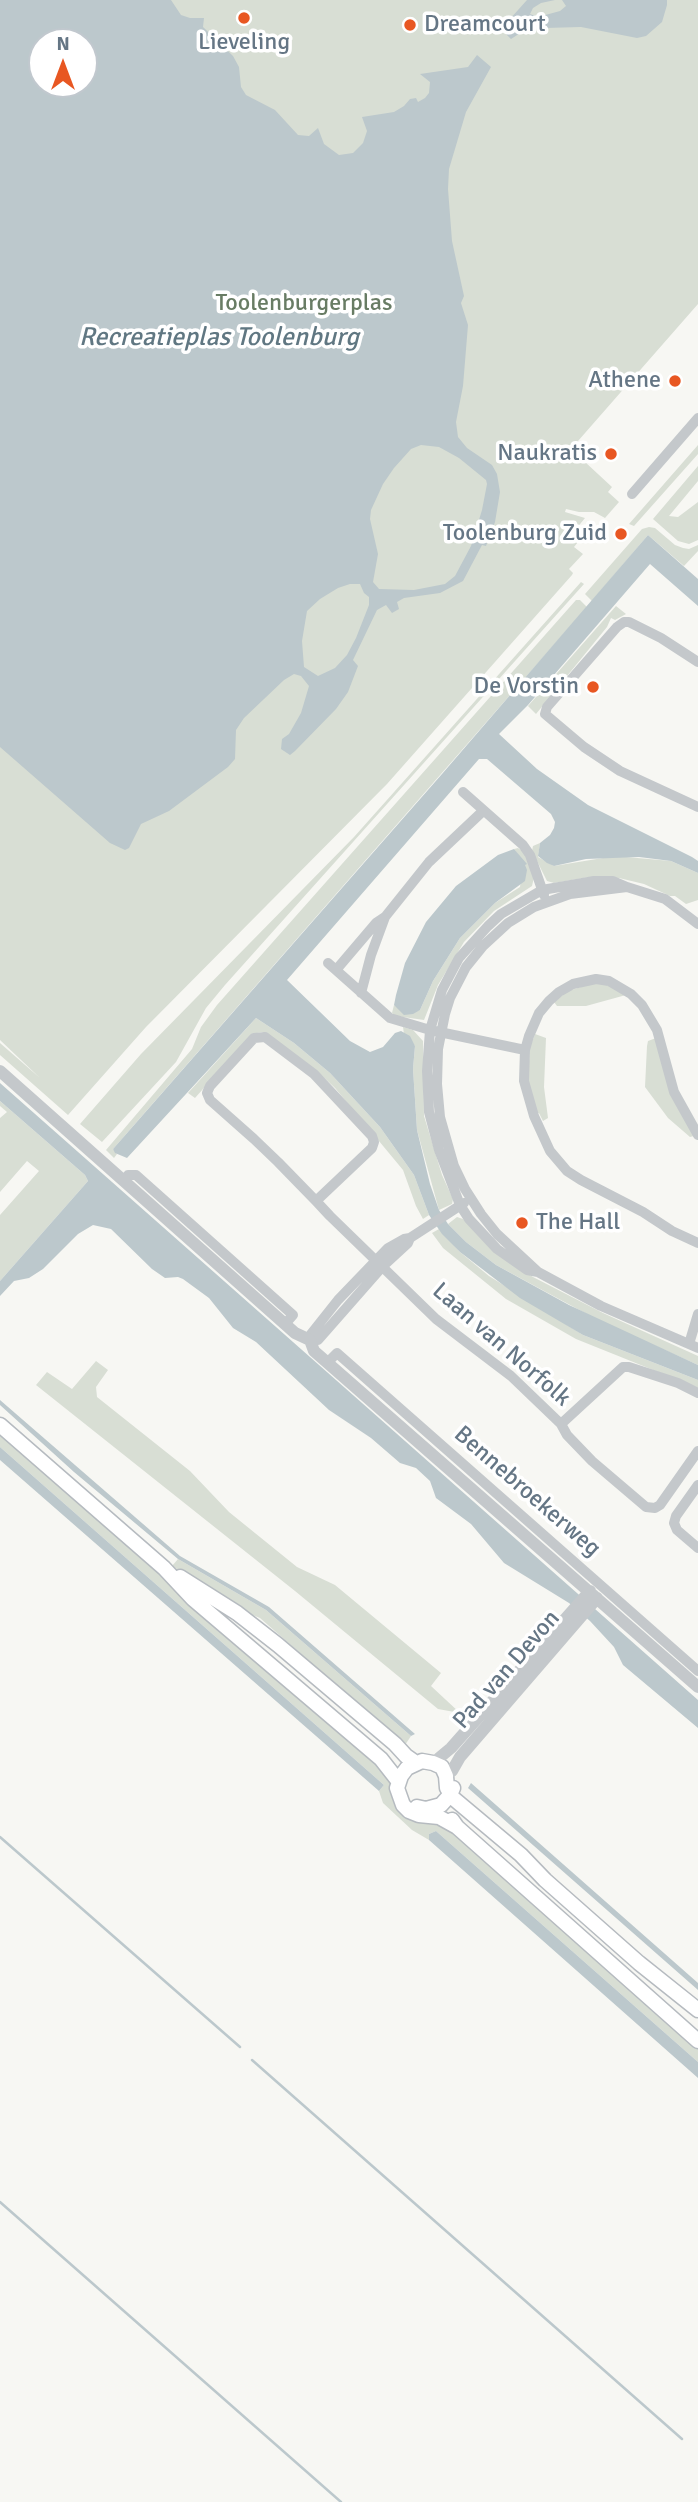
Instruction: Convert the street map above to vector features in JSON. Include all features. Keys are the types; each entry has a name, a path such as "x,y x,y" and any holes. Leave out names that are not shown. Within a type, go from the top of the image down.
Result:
{"main road":[{"path":"0,1424 163,1568 193,1598 381,1759 400,1779"},
{"path":"163,1568 237,1613 395,1744 417,1759 436,1760 449,1765 452,1771 452,1792 434,1812 419,1815 409,1811 398,1794 400,1779 417,1759"},
{"path":"436,1760 444,1771 447,1788 471,1812 639,1963 698,2010"},
{"path":"434,1812 457,1827 698,2041"}],"street":[{"path":"632,494 698,418"},
{"path":"698,662 661,638 624,622 547,707 545,714 584,747 621,771 698,807"},
{"path":"463,792 523,845 530,855 547,902"},
{"path":"484,811 429,862 384,917 332,966 390,1018 441,1033 525,1050"},
{"path":"538,1272 527,1270 497,1249 469,1219 460,1205 439,1150 429,1112 427,1071 430,1030 442,990 459,958 473,940 501,914 542,890 594,881 613,881 665,899 696,917"},
{"path":"627,887 591,890 547,902 508,923 482,946 466,967 455,987 441,1033 437,1084 443,1131 454,1166 471,1199 497,1234 538,1272 601,1306 693,1346 698,1314"},
{"path":"362,993 384,917"},
{"path":"698,1135 674,1093 657,1030 642,1005 620,986 596,979 573,984 559,992 540,1013 525,1050 524,1081 538,1126 558,1162 581,1180 698,1243"},
{"name":"Laan van Norfolk","path":"316,1201 372,1148 372,1136 334,1094 291,1056 265,1037 259,1036 250,1040 210,1086 207,1093 210,1100 243,1128 316,1201 436,1319 502,1368 561,1424 592,1461 646,1507 655,1508 660,1505 698,1451"},
{"path":"0,1071 290,1326 313,1338 325,1358"},
{"path":"313,1338 379,1263 395,1258 410,1238 471,1199"},
{"name":"Bennebroekerweg","path":"698,1671 337,1353 325,1358 592,1597 698,1687"},
{"path":"561,1424 623,1367 678,1383 698,1393"},
{"path":"698,1485 674,1523 677,1530 698,1548"},
{"name":"Pad van Devon","path":"436,1760 451,1748 592,1597"},
{"name":"Pad van Devon","path":"452,1771 460,1757 574,1616"}],"green space":[{"name":"Toolenburgerplas","path":"0,0 698,0 698,304 571,449 612,487 608,492 619,502 605,518 594,512 566,509 565,512 585,518 572,534 578,542 574,547 583,554 569,569 572,575 387,784 146,1027 68,1115 0,1055 0,1043 40,1078 0,1040"},
{"path":"698,445 698,454 634,526 629,524"},
{"path":"698,466 698,481 669,516 678,517 698,502 698,540 689,544 678,541 653,519"},
{"path":"655,528 675,545 683,548 689,549 698,545 698,551 684,566 648,535 592,601 585,594 642,529"},
{"path":"581,582 584,584 225,985 206,1008 176,1062 102,1142 80,1124 141,1054 354,837"},
{"path":"576,600 580,600 587,607 113,1149 117,1154 114,1158 106,1150 192,1049 201,1027 217,1005"},
{"path":"616,606 626,614 615,620 611,618 607,627 536,714 528,706"},
{"path":"540,843 538,857 554,866 615,856 671,861 698,873 698,900 686,904 675,896 619,878 589,877 554,883 547,881 532,851 533,846"},
{"path":"518,848 524,852 534,877 532,886 494,911 464,942 438,985 424,1020 396,1016 392,1013 394,1005 405,1013 420,1010 433,981 460,938 495,903 520,887 523,862 514,849"},
{"path":"603,983 626,995 586,1006 557,1006 554,1002 568,991"},
{"path":"256,1018 294,1043 330,1073 380,1127 414,1175 429,1215 423,1219 403,1170 335,1088 316,1070 262,1032 252,1034 195,1098 188,1093"},
{"path":"403,1027 413,1030 423,1041 424,1116 442,1175 453,1199 452,1204 439,1210 417,1130 413,1069 415,1046 404,1034"},
{"path":"535,1034 546,1038 544,1087 548,1118 543,1121 539,1113 536,1114 528,1084 530,1042"},
{"path":"656,1038 694,1136 690,1137 668,1118 645,1087 648,1041"},
{"path":"0,1101 85,1175 88,1181 0,1281 0,1215 39,1171 27,1161 0,1192 0,1118 7,1112 0,1106"},
{"path":"457,1217 463,1219 505,1259 533,1277 603,1313 698,1356 698,1365 596,1319 496,1265 448,1224"},
{"path":"439,1229 460,1252 489,1276 583,1335 698,1380 698,1388 576,1339 506,1299 443,1248 432,1233"},
{"path":"96,1361 108,1370 96,1387 97,1397 190,1471 229,1512 297,1567 335,1585 441,1673 431,1686 460,1713 438,1709 295,1591 36,1385 47,1372 72,1389"},
{"path":"0,1433 392,1777 395,1800 444,1823 698,2044 698,2062 436,1831 429,1834 429,1840 412,1830 383,1803 379,1791 384,1785 0,1447"},
{"path":"178,1559 266,1610 411,1736 405,1745 260,1618 238,1609 172,1566"}],"water":[{"name":"Recreatieplas Toolenburg","path":"0,0 171,0 181,15 204,18 203,27 233,56 239,67 241,87 246,95 275,110 298,135 309,136 318,128 324,144 339,155 353,153 363,143 367,131 362,117 394,112 410,99 416,98 418,102 425,98 429,93 430,82 420,74 468,67 477,55 491,67 466,112 449,169 448,189 452,241 464,296 461,303 468,325 463,386 456,422 458,437 467,448 492,465 497,474 500,492 495,522 486,546 482,545 463,581 440,593 404,598 397,602 399,609 392,613 386,605 377,610 353,660 358,666 348,692 336,709 290,755 281,749 282,739 289,734 301,713 309,686 301,676 294,674 284,680 244,718 236,730 235,759 228,767 169,811 141,824 129,848 125,850 110,843 0,747","holes":["421,445 439,447 459,458 486,480 482,510 471,546 455,576 445,584 414,590 379,589 373,582 378,554 370,519 371,510 394,468 411,449","350,584 360,584 369,597 369,605 347,655 335,668 318,676 304,667 302,641 307,611 320,599"]},
{"path":"527,0 555,0 533,8 530,14 538,17 560,11 566,6 562,0 667,0 667,5 662,22 646,36 637,38 581,27 525,30 511,39 501,29"},
{"path":"648,535 698,579 698,606 650,564 528,705 499,734 537,769 588,805 698,861 698,873 671,861 639,857 586,859 554,866 547,863 538,856 540,843 554,828 555,822 551,814 487,759 479,759 287,980 350,1041 370,1052 383,1047 395,1033 401,1031 410,1036 415,1046 413,1069 417,1130 430,1184 439,1210 448,1224 466,1242 496,1265 569,1305 698,1365 698,1380 583,1335 520,1298 460,1252 442,1234 429,1215 414,1175 380,1127 330,1073 294,1043 256,1018 127,1158 115,1153 113,1149"},
{"path":"514,849 527,864 525,881 495,903 460,938 433,981 420,1010 404,1015 394,1005 396,995 405,963 426,922 456,886 498,855"},
{"path":"0,1083 698,1700 698,1728 623,1665 614,1647 569,1603 504,1563 471,1524 436,1498 430,1481 416,1468 400,1463 371,1438 329,1410 256,1342 233,1328 209,1298 183,1279 165,1278 152,1269 111,1229 93,1225 78,1234 43,1269 29,1278 14,1281 0,1296 0,1281 88,1181 85,1175 0,1101"},
{"path":"0,1400 180,1556 269,1607 415,1734 411,1736 266,1610 178,1559 74,1472 0,1405"},
{"path":"0,1447 384,1785 379,1791 0,1460"},
{"path":"471,1783 698,1983 698,1990 468,1788"},
{"path":"436,1831 698,2062 698,2078 429,1840 429,1834"}],"waterway":[{"path":"0,1837 240,2047"},
{"path":"252,2060 682,2439"},
{"path":"0,2202 341,2502"}],"place":[{"name":"Lieveling","path":"244,18"},
{"name":"Dreamcourt","path":"410,25"},
{"name":"Athene","path":"675,381"},
{"name":"Naukratis","path":"611,454"},
{"name":"Toolenburg Zuid","path":"621,534"},
{"name":"De Vorstin","path":"593,687"},
{"name":"The Hall","path":"522,1223"}]}
